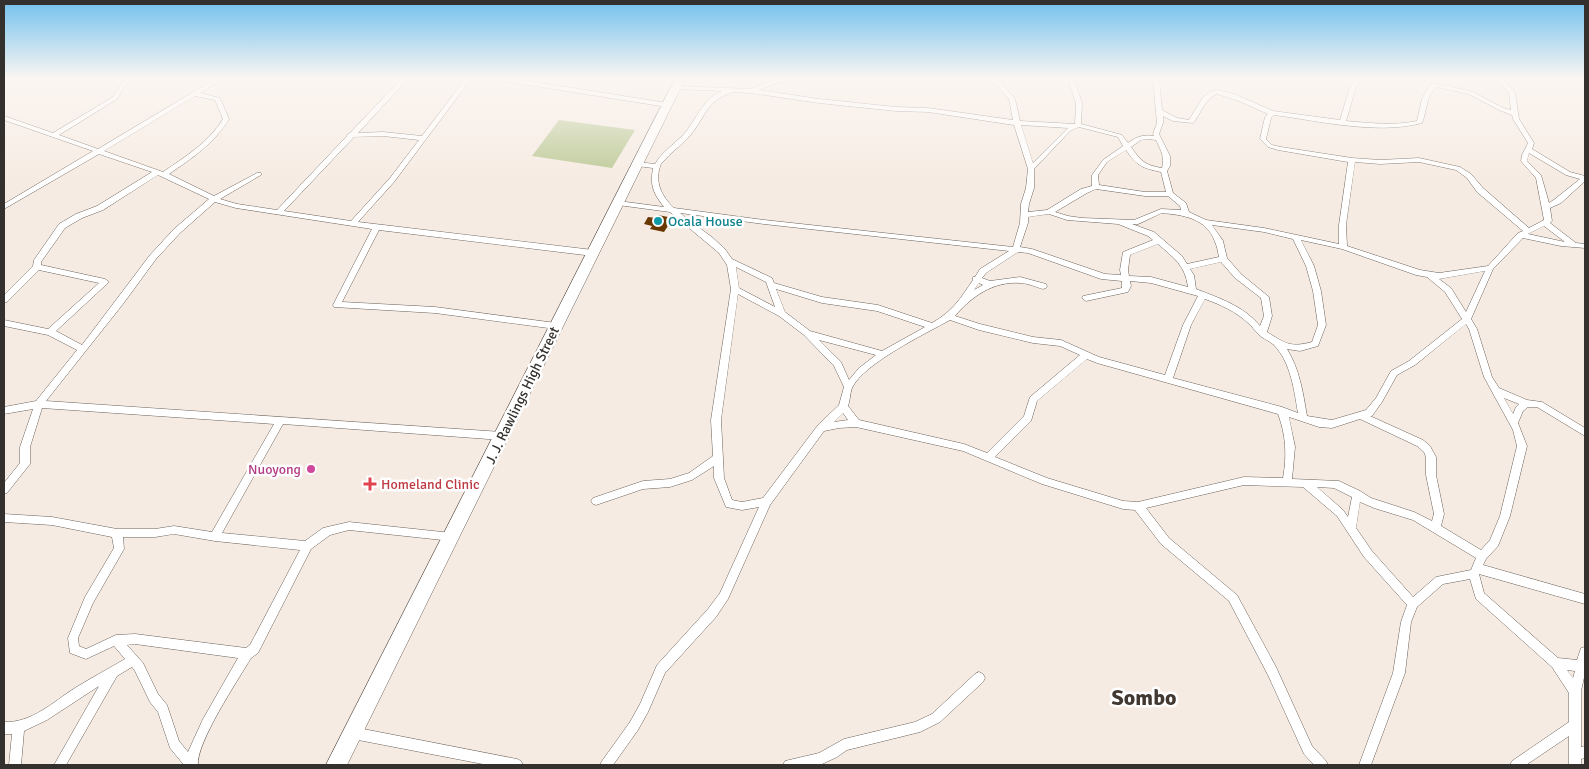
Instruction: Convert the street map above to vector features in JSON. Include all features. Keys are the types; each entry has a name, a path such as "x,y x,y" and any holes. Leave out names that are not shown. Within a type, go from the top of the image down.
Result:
{"main road":[{"name":"J. J. Rawlings High Street","path":"336,765 662,115"}],"street":[{"path":"53,136 87,115"},
{"path":"4,207 159,115"},
{"path":"4,300 36,267 37,262 62,226 79,216 100,208 185,160 221,128 226,119 224,115"},
{"path":"278,213 370,115"},
{"path":"353,223 392,180 441,115"},
{"path":"701,115 692,129 656,166 655,190 669,210 704,234 729,261 734,274 734,289 716,420 719,478 729,504 742,506 766,502"},
{"path":"961,115 1017,123 1077,125 1120,136 1128,145 1137,161 1146,167 1164,171"},
{"path":"606,765 634,726 661,669 712,613 724,596 766,502 821,428 844,407 848,387 862,370 883,354 949,317 963,301 983,271 1015,251 1025,215 1025,204 1030,188 1032,169 1015,115"},
{"path":"1077,125 1078,115"},
{"path":"1159,115 1159,126 1156,134 1165,148 1168,165 1164,171 1170,194 1184,205 1186,213"},
{"path":"1165,115 1174,120"},
{"path":"1159,126 1163,122 1174,120 1192,122 1196,115"},
{"path":"1270,115 1263,139 1270,146 1352,160 1380,162 1419,160 1458,168 1469,176 1480,190 1524,233 1574,246 1585,246"},
{"path":"1289,115 1399,126 1414,125 1420,122 1422,115"},
{"path":"1343,121 1345,115"},
{"path":"949,317 979,327 1024,338 1068,345 1086,355 1304,419 1332,424 1361,416 1369,413 1379,400 1394,373 1412,363 1467,319 1490,268 1524,233 1545,223 1548,219 1542,197 1542,182 1524,161 1531,143 1516,119 1516,115"},
{"path":"4,118 161,174 214,199 252,209 377,227 593,253"},
{"path":"1032,169 1068,130 1077,125"},
{"path":"350,135 389,135 423,138"},
{"path":"1096,187 1097,170 1105,160 1138,138 1159,139"},
{"path":"1528,150 1568,174 1585,178"},
{"path":"1343,247 1341,231 1352,173 1352,160"},
{"path":"638,164 656,166"},
{"path":"4,490 25,464 25,447 39,404 153,257 177,231 214,199 259,174"},
{"path":"1546,207 1558,201 1585,178"},
{"path":"1025,215 1049,212 1084,191 1096,187 1145,194 1170,194"},
{"path":"1542,197 1558,201"},
{"path":"618,203 1015,251 1029,251 1104,277 1151,280 1192,291 1243,314 1252,320 1262,333 1276,342 1287,358 1298,383 1304,419"},
{"path":"1049,212 1067,218 1135,222 1161,211 1186,213 1204,222 1219,241 1223,259 1238,276 1265,297 1268,316 1262,333"},
{"path":"1119,222 1125,226 1151,234 1179,258 1190,275 1192,291"},
{"path":"1204,222 1264,230 1343,247 1430,275 1439,276 1490,268"},
{"path":"1545,223 1574,246"},
{"path":"1213,231 1225,225"},
{"path":"377,227 337,305 435,310 556,326"},
{"path":"1278,345 1300,348 1315,344 1322,325 1310,266 1295,236"},
{"path":"1086,298 1125,290 1127,286 1124,270 1126,254 1158,240"},
{"path":"1185,267 1223,259"},
{"path":"729,261 763,277 772,285 822,300 878,308 933,326"},
{"path":"36,267 105,282 50,332"},
{"path":"1430,275 1448,290 1473,329 1488,378 1513,423 1522,446 1505,516 1494,544 1482,556 1475,571 1476,586 1480,596 1556,663 1575,691"},
{"path":"976,279 989,284"},
{"path":"963,301 989,284 1020,280 1043,286"},
{"path":"772,285 782,314"},
{"path":"734,289 782,314 807,333 838,364 848,387"},
{"path":"1168,379 1183,335 1195,307 1203,295"},
{"path":"4,323 50,332 82,348"},
{"path":"807,333 883,354"},
{"path":"989,457 1028,418 1033,399 1086,355"},
{"path":"1494,390 1526,403 1539,404 1585,432"},
{"path":"1513,423 1520,409 1526,403"},
{"path":"4,410 39,404 502,436"},
{"path":"844,407 856,423"},
{"path":"1282,411 1289,431 1292,456 1287,483"},
{"path":"1361,416 1420,443 1427,449 1431,457 1431,475 1439,514 1436,527"},
{"path":"215,537 280,421"},
{"path":"821,428 856,423 964,448 1045,481 1123,505 1138,506 1235,482 1334,484 1345,487 1369,501 1413,516 1436,527 1463,546 1482,556"},
{"path":"596,502 643,485 670,483 692,476 718,458"},
{"path":"1306,484 1340,513 1351,527 1362,548 1413,604"},
{"path":"1351,527 1357,494"},
{"path":"1138,506 1165,541 1233,598 1272,671 1308,750 1322,765"},
{"path":"4,518 52,522 117,533 155,533 174,530 215,537 307,546"},
{"path":"192,764 193,756 204,732 247,654 254,649 307,546 327,531 349,526 452,537"},
{"path":"117,533 119,549 89,600 73,638 74,649 86,654 116,640 135,639 247,654"},
{"path":"1365,765 1399,673 1406,622 1413,604 1440,580 1475,571 1585,599"},
{"path":"116,640 139,667 154,698 163,709 174,744 192,764"},
{"path":"1578,757 1574,726 1575,691 1585,652"},
{"path":"4,728 11,730 19,728 58,707 78,692 133,660"},
{"path":"1556,663 1581,666"},
{"path":"60,765 113,672"},
{"path":"789,765 820,759 844,746 916,728 943,713 979,678"},
{"path":"1516,765 1574,726"},
{"path":"15,765 19,728"},
{"path":"353,733 480,761 517,765"}],"green space":[{"path":"559,120 635,130 612,168 532,156"}],"building":[{"name":"Ocala House","path":"658,215 673,218 664,232 650,229 652,226 644,224 648,217 656,218"}],"place":[{"name":"Ocala House","path":"658,221"},
{"name":"Nuoyong","path":"311,469"},
{"name":"Homeland Clinic","path":"370,484"}],"district":[{"name":"Sombo","path":"1144,697"}]}
